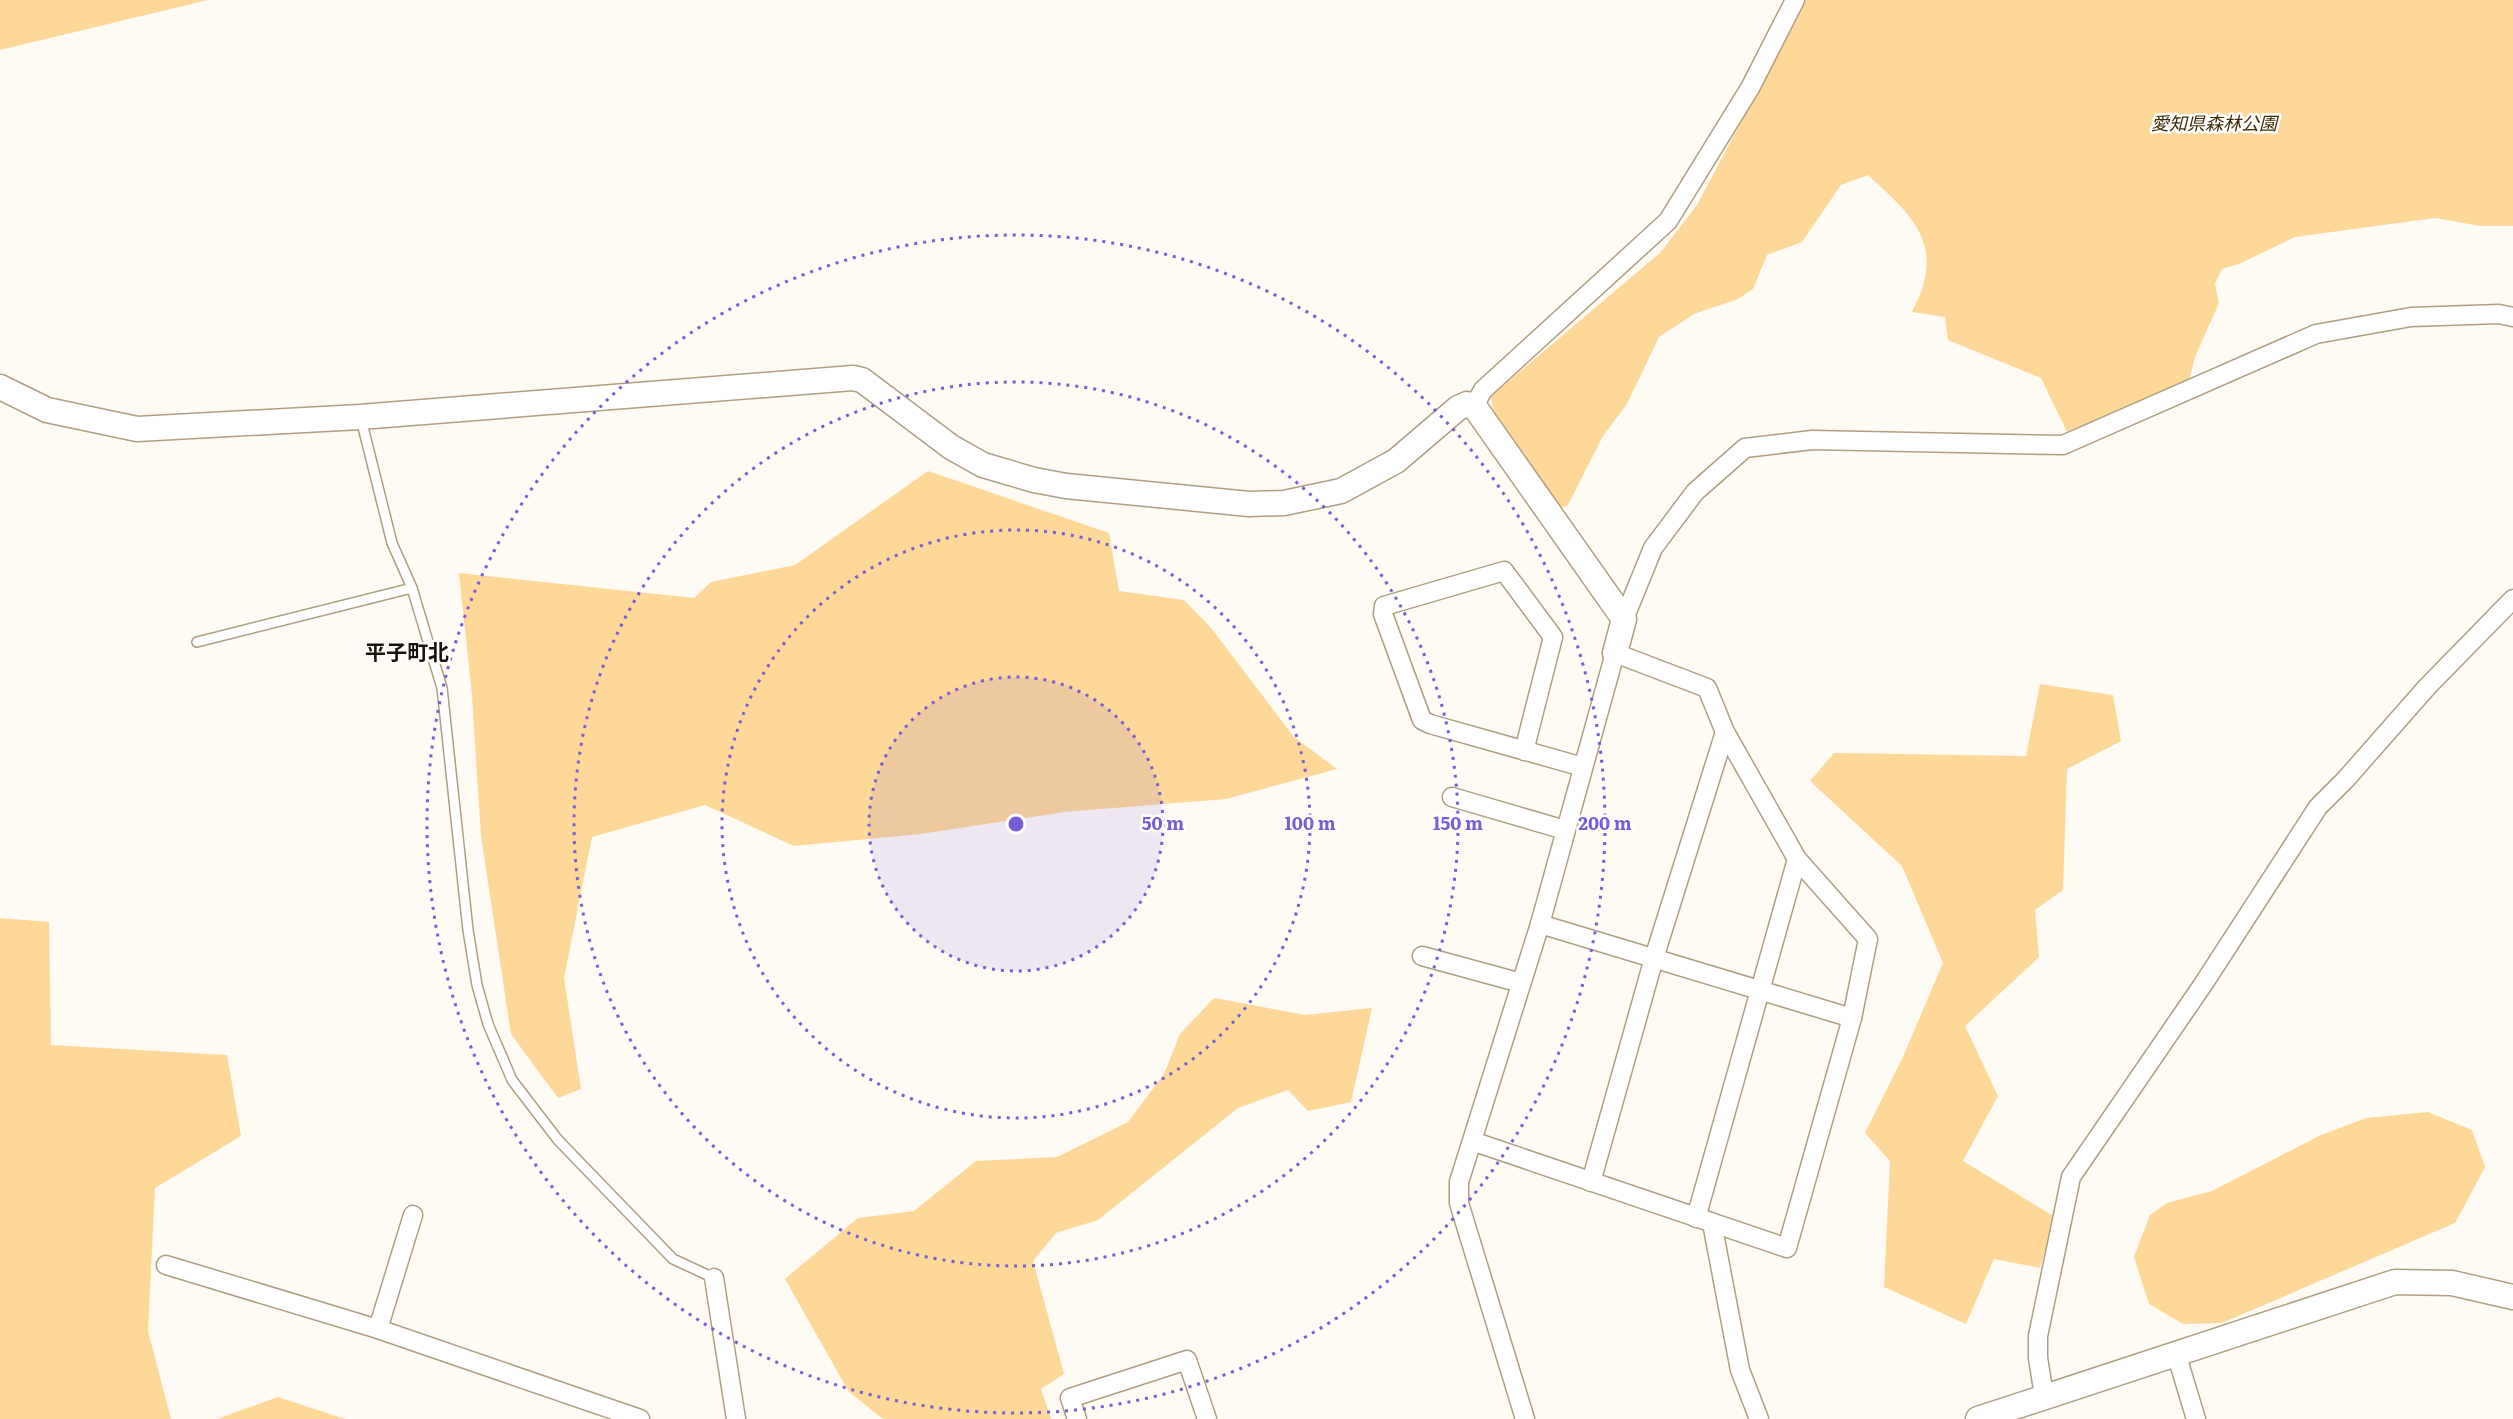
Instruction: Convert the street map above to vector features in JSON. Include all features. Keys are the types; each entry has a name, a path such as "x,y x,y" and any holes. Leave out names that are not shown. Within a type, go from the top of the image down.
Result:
{"street":[{"path":"1474,406 1483,390 1668,221 1750,88 1795,0"},
{"path":"1525,1419 1459,1203 1459,1182 1540,924 1624,619 1653,548 1695,492 1744,448 1812,440 2063,445 2316,334 2411,317 2499,314 2513,317"},
{"path":"0,387 47,410 137,429 360,417 853,378 862,381 951,447 983,465 1034,480 1066,486 1249,504 1284,503 1341,491 1396,462 1458,408 1467,404 1474,406 1624,619"},
{"path":"1524,751 1553,637 1504,571 1384,606 1383,614 1422,720 1524,751 1583,767"},
{"path":"2044,1396 2038,1358 2038,1336 2071,1177 2204,983 2318,807 2346,779 2427,687 2513,599"},
{"path":"1472,1141 1787,1248 1852,1018 1868,939 1797,858 1725,732 1707,688 1615,653"},
{"path":"1592,1182 1654,958 1725,732"},
{"path":"1452,797 1565,830"},
{"path":"1759,1419 1740,1370 1704,1221 1797,858"},
{"path":"1540,924 1852,1018"},
{"path":"1422,956 1521,983"},
{"path":"378,1329 413,1215"},
{"path":"166,1265 378,1329 640,1419"},
{"path":"714,1278 736,1419"},
{"path":"1978,1419 2395,1282 2452,1283 2513,1297"},
{"path":"2176,1353 2196,1419"},
{"path":"1077,1419 1070,1398 1187,1360 1207,1419"}],"lane":[{"path":"360,417 393,543 412,588 442,688 468,930 477,986 488,1024 512,1080 558,1140 673,1259 714,1278"},
{"path":"197,642 412,588"}],"green space":[{"path":"0,0 208,0 0,50"},
{"name":"愛知県森林公園","path":"1806,0 2513,0 2513,226 2481,226 2435,218 2295,237 2239,264 2222,269 2215,284 2219,303 2195,357 2189,381 2067,432 2041,378 1948,340 1945,317 1912,312 1924,282 1927,265 1925,249 1913,221 1868,175 1841,185 1802,242 1767,255 1753,289 1738,299 1694,314 1659,337 1627,404 1603,436 1568,505 1559,509 1493,413 1491,396 1660,253 1697,205"},
{"path":"928,471 1109,533 1119,591 1184,600 1211,628 1294,737 1337,769 1226,799 1064,812 921,834 794,846 705,805 592,837 564,978 581,1089 558,1098 511,1034 481,836 472,696 459,573 694,598 711,582 795,565"},
{"path":"2040,684 2113,695 2121,741 2067,769 2063,890 2035,910 2039,957 1965,1026 1998,1096 1963,1161 2055,1217 2040,1268 1994,1259 1966,1324 1884,1287 1890,1161 1865,1133 1902,1059 1943,963 1902,866 1810,781 1834,753 2026,756"},
{"path":"0,918 49,922 51,1045 227,1055 241,1136 155,1188 148,1331 171,1419 0,1419"},
{"path":"1214,998 1305,1015 1372,1008 1351,1102 1308,1111 1288,1090 1238,1108 1098,1220 1056,1233 1033,1261 1064,1374 1041,1389 1051,1419 883,1419 849,1392 785,1279 858,1218 914,1211 976,1161 1057,1157 1128,1122 1164,1074 1180,1034"},
{"path":"2428,1112 2472,1130 2485,1167 2455,1223 2222,1323 2183,1324 2149,1304 2134,1257 2150,1215 2167,1203 2212,1191 2319,1136 2366,1118"},
{"path":"278,1397 345,1419 217,1419"}],"district":[{"name":"平子町北","path":"407,653"}]}
